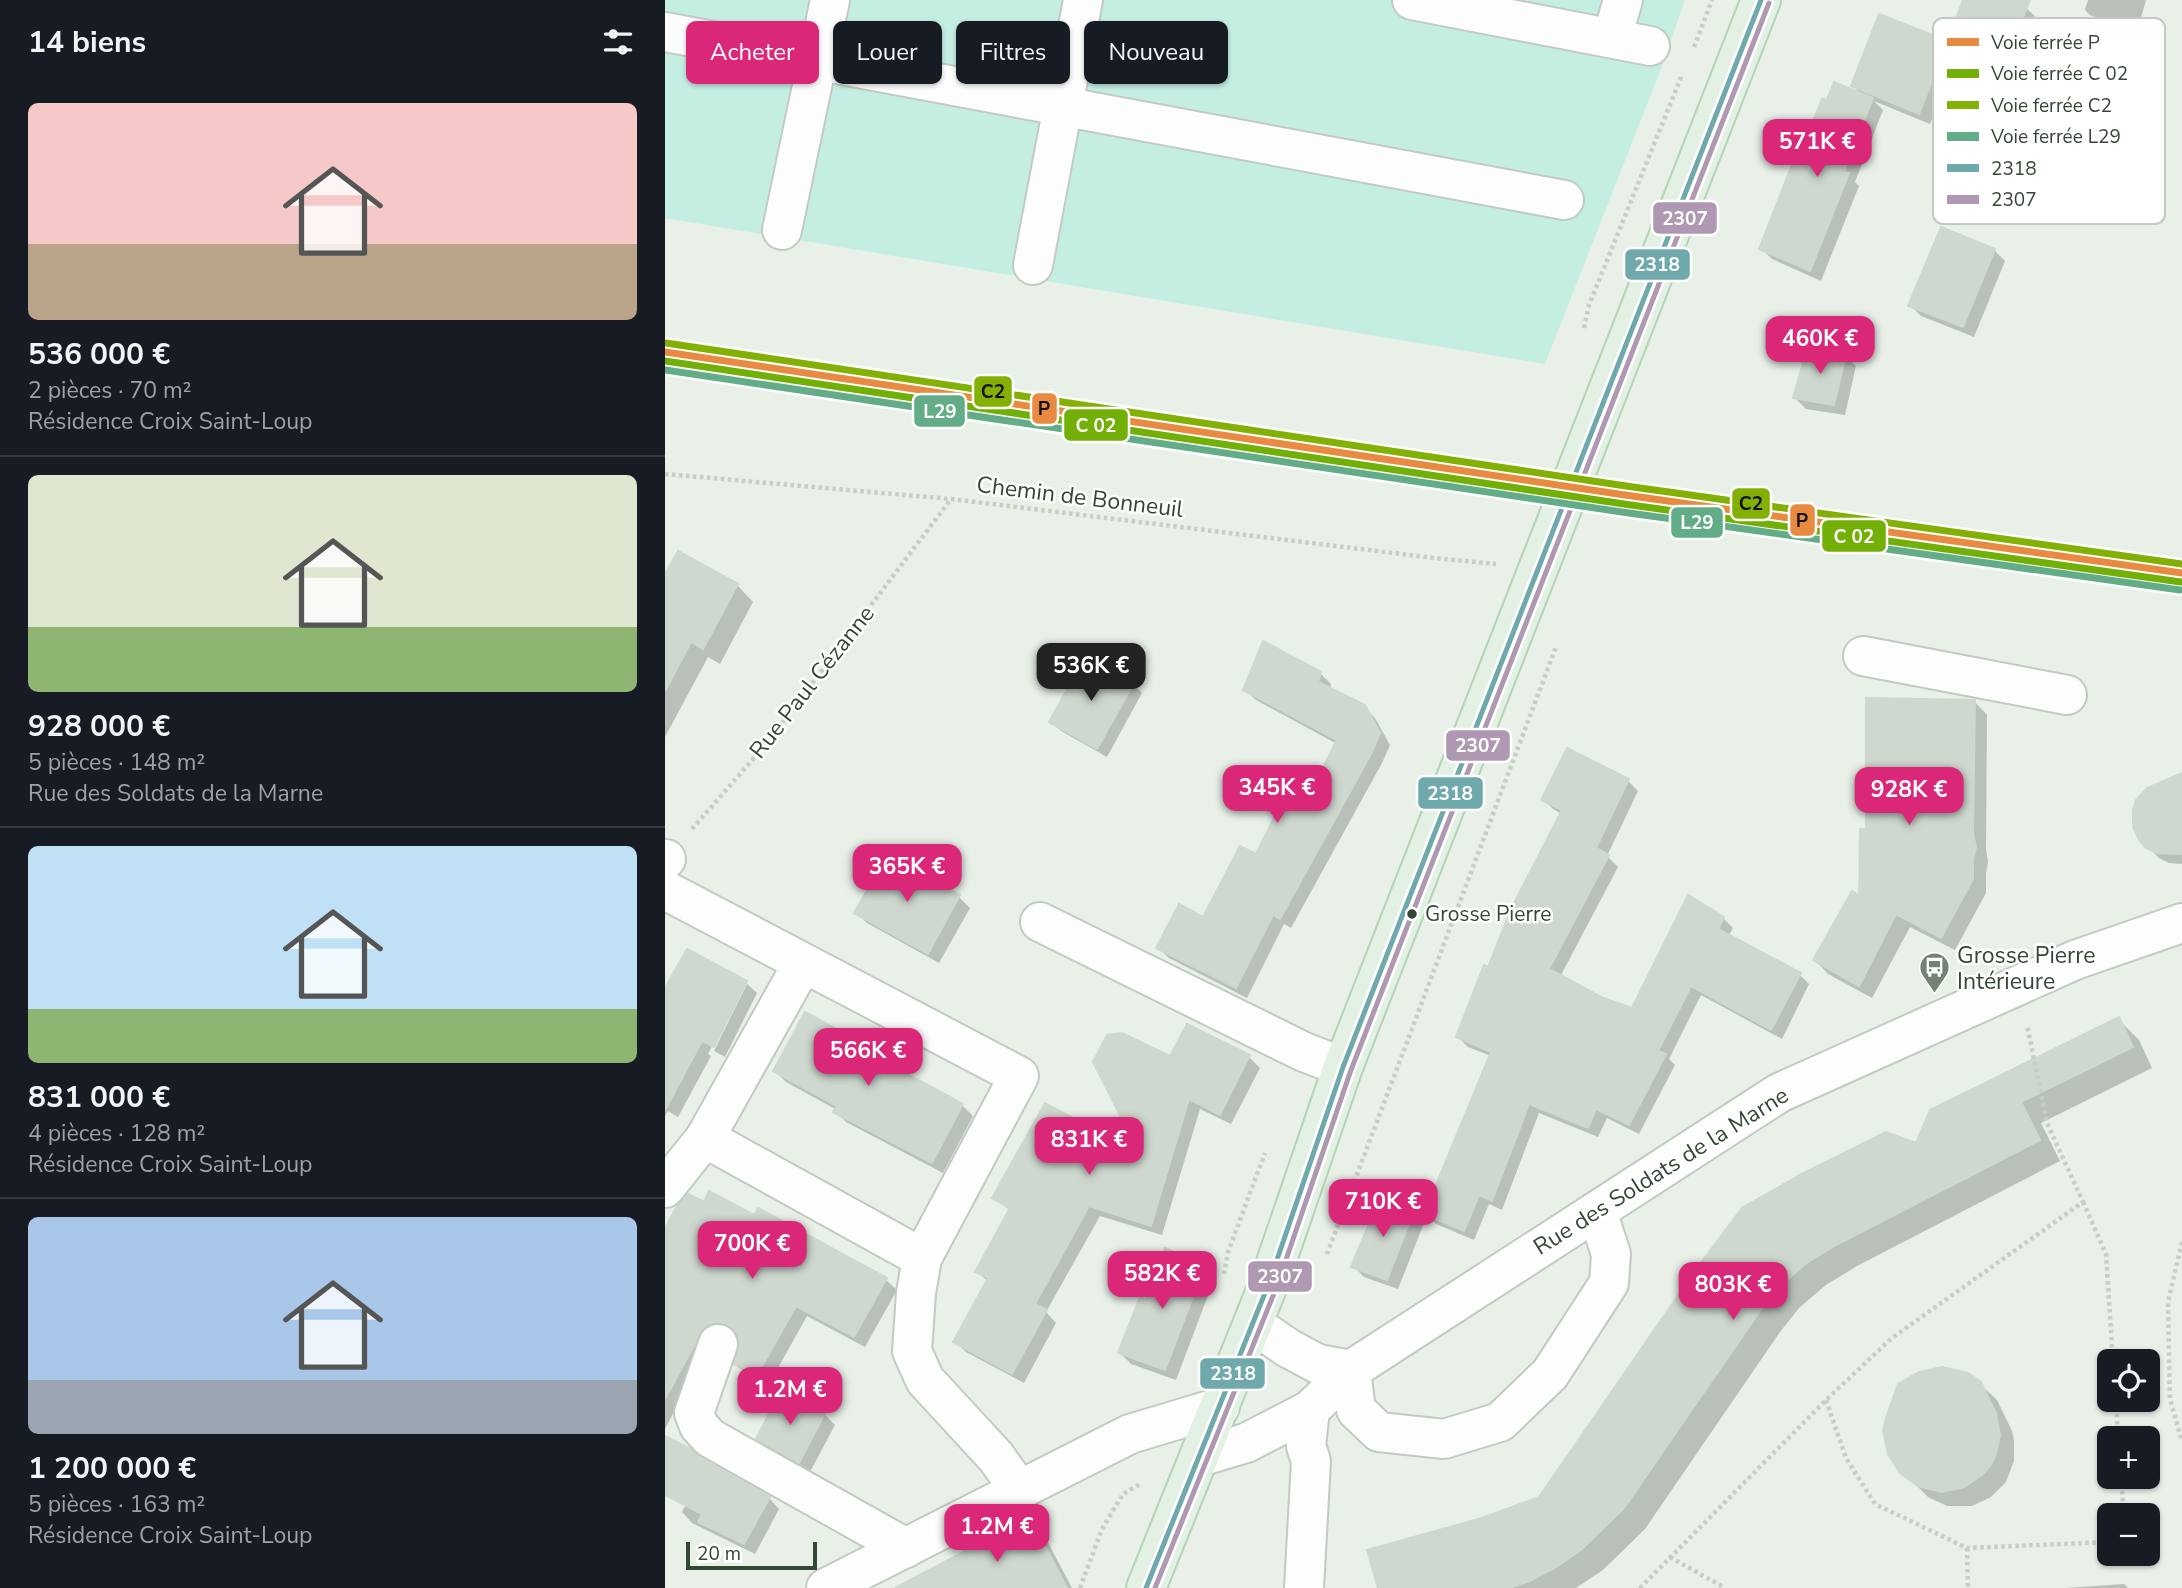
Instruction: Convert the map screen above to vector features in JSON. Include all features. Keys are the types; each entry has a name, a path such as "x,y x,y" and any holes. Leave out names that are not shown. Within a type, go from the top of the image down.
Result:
{"main road":[{"path":"1146,1588 1269,1283 1343,1067 1761,0"}],"street":[{"path":"819,56 830,0"},
{"path":"1033,265 1083,0"},
{"path":"1412,0 1650,46"},
{"path":"1612,38 1623,0"},
{"path":"665,32 686,36"},
{"path":"819,61 1564,200"},
{"path":"782,230 813,84"},
{"path":"1863,656 2067,695"},
{"path":"665,890 1019,1076 922,1258 916,1293 912,1350 925,1380 996,1457 1020,1491"},
{"path":"1040,922 1304,1052 1343,1067"},
{"name":"Rue des Soldats de la Marne","path":"1199,1457 1246,1443 1310,1410 1351,1370 1779,1093 2075,960 2182,923"},
{"path":"665,1188 705,1138 803,962"},
{"path":"705,1138 922,1258"},
{"path":"1252,1324 1318,1364 1351,1370 1356,1410 1379,1432 1444,1439 1500,1422 1550,1374 1609,1283 1611,1254 1597,1211"},
{"path":"718,1344 694,1413 699,1426 710,1438 906,1548"},
{"path":"826,1588 1130,1434 1220,1407"},
{"path":"1304,1588 1311,1461 1306,1446 1310,1410"}],"path":[{"name":"Chemin de Bonneuil","path":"665,474 951,499 1490,564"},
{"name":"Rue Paul Cézanne","path":"665,859 768,742 951,499"},
{"path":"1325,1258 1557,642"},
{"path":"2018,986 2047,1123 2106,1254 2112,1349"},
{"path":"1640,1588 1826,1400 1892,1338 2083,1202"},
{"path":"2182,1242 2168,1302 2169,1399 2182,1441"},
{"path":"1826,1400 1846,1458 1875,1504 1967,1548 2097,1543"},
{"path":"1080,1588 1102,1529 1123,1494 1141,1484"},
{"path":"1967,1548 1968,1588"},
{"path":"1670,1557 1725,1588"}],"shaded area":[{"path":"665,0 1685,0 1659,74 1545,364 665,218"}],"building":[{"path":"1963,0 2030,0 2023,18 1956,18"},
{"path":"1879,14 1933,35 1933,79 1919,114 1851,86"},
{"path":"1834,82 1873,98 1844,172 1849,173 1810,271 1759,249 1797,152 1800,154 1822,99 1827,100"},
{"path":"1941,227 1995,249 1963,327 1908,306"},
{"path":"1808,345 1846,354 1834,405 1793,398"},
{"path":"678,551 738,584 703,649 691,642 665,691 665,574"},
{"path":"1263,641 1321,672 1318,682 1365,705 1380,733 1280,919 1273,915 1236,988 1156,948 1179,904 1203,917 1240,846 1256,854 1281,804 1300,813 1337,740 1243,690"},
{"path":"1085,657 1134,683 1097,749 1049,722"},
{"path":"1866,698 1975,700 1973,834 1976,847 1973,879 1941,938 1896,914 1859,986 1813,960 1852,891 1859,895 1860,829 1866,829"},
{"path":"1567,748 1629,779 1596,848 1609,855 1549,969 1601,997 1632,1008 1688,895 1724,917 1718,929 1801,973 1771,1030 1691,986 1658,1051 1666,1054 1629,1125 1596,1109 1588,1128 1529,1104 1492,1201 1479,1195 1464,1231 1424,1214 1491,1052 1456,1037 1484,965 1488,967 1512,907 1562,810 1541,800"},
{"path":"2182,773 2182,854 2157,853 2146,848 2133,827 2136,800 2147,788"},
{"path":"887,855 960,895 928,954 854,913"},
{"path":"687,949 747,981 714,1047 702,1041 665,1110 665,988"},
{"path":"805,1012 870,1047 866,1052 963,1104 932,1163 833,1112 837,1106 773,1071"},
{"path":"2119,1017 2133,1047 2021,1102 2040,1140 1836,1245 1805,1264 1779,1287 1624,1508 1582,1549 1530,1581 1509,1588 1378,1588 1367,1550 1482,1518 1539,1497 1697,1268 1742,1208 1800,1175 1886,1132 1916,1143 1930,1110"},
{"path":"1187,1024 1250,1055 1220,1115 1189,1099 1151,1226 1089,1206 1035,1304 1047,1310 1012,1374 953,1342 988,1278 975,1272 1010,1208 992,1198 1045,1103 1139,1153 1093,1062 1107,1035 1122,1033 1170,1056"},
{"path":"709,1191 754,1215 758,1208 887,1278 854,1337 796,1306 756,1377 734,1364 740,1341 734,1329 725,1323 715,1322 704,1327 665,1399 665,1228 677,1206 688,1194 704,1202"},
{"path":"1380,1197 1414,1211 1387,1280 1351,1267"},
{"path":"1165,1248 1205,1265 1165,1370 1118,1353 1140,1297 1146,1300"},
{"path":"1942,1367 1968,1373 1981,1382 1996,1413 2000,1435 1996,1454 1982,1475 1964,1487 1942,1492 1918,1486 1900,1473 1888,1454 1883,1430 1898,1384 1919,1372"},
{"path":"781,1391 825,1413 799,1463 756,1439"},
{"path":"665,1436 770,1497 744,1544 698,1522 702,1514 665,1495"},
{"path":"1030,1517 1067,1588 895,1588"}],"rail line":[{"name":"C2","path":"666,343 1626,486 2182,564"},
{"name":"P","path":"665,352 1625,495 2182,573"},
{"name":"L29","path":"665,370 1622,512 2180,590"}],"transit line":[{"name":"2318","path":"1146,1588 1269,1283 1343,1067 1761,0"},
{"name":"2307","path":"1155,1588 1277,1286 1351,1070 1769,3"},
{"path":"665,361 1624,504 2181,582"}],"place":[{"name":"Grosse Pierre","path":"1412,914"},
{"name":"Grosse Pierre Intérieure","path":"1934,995"}]}
